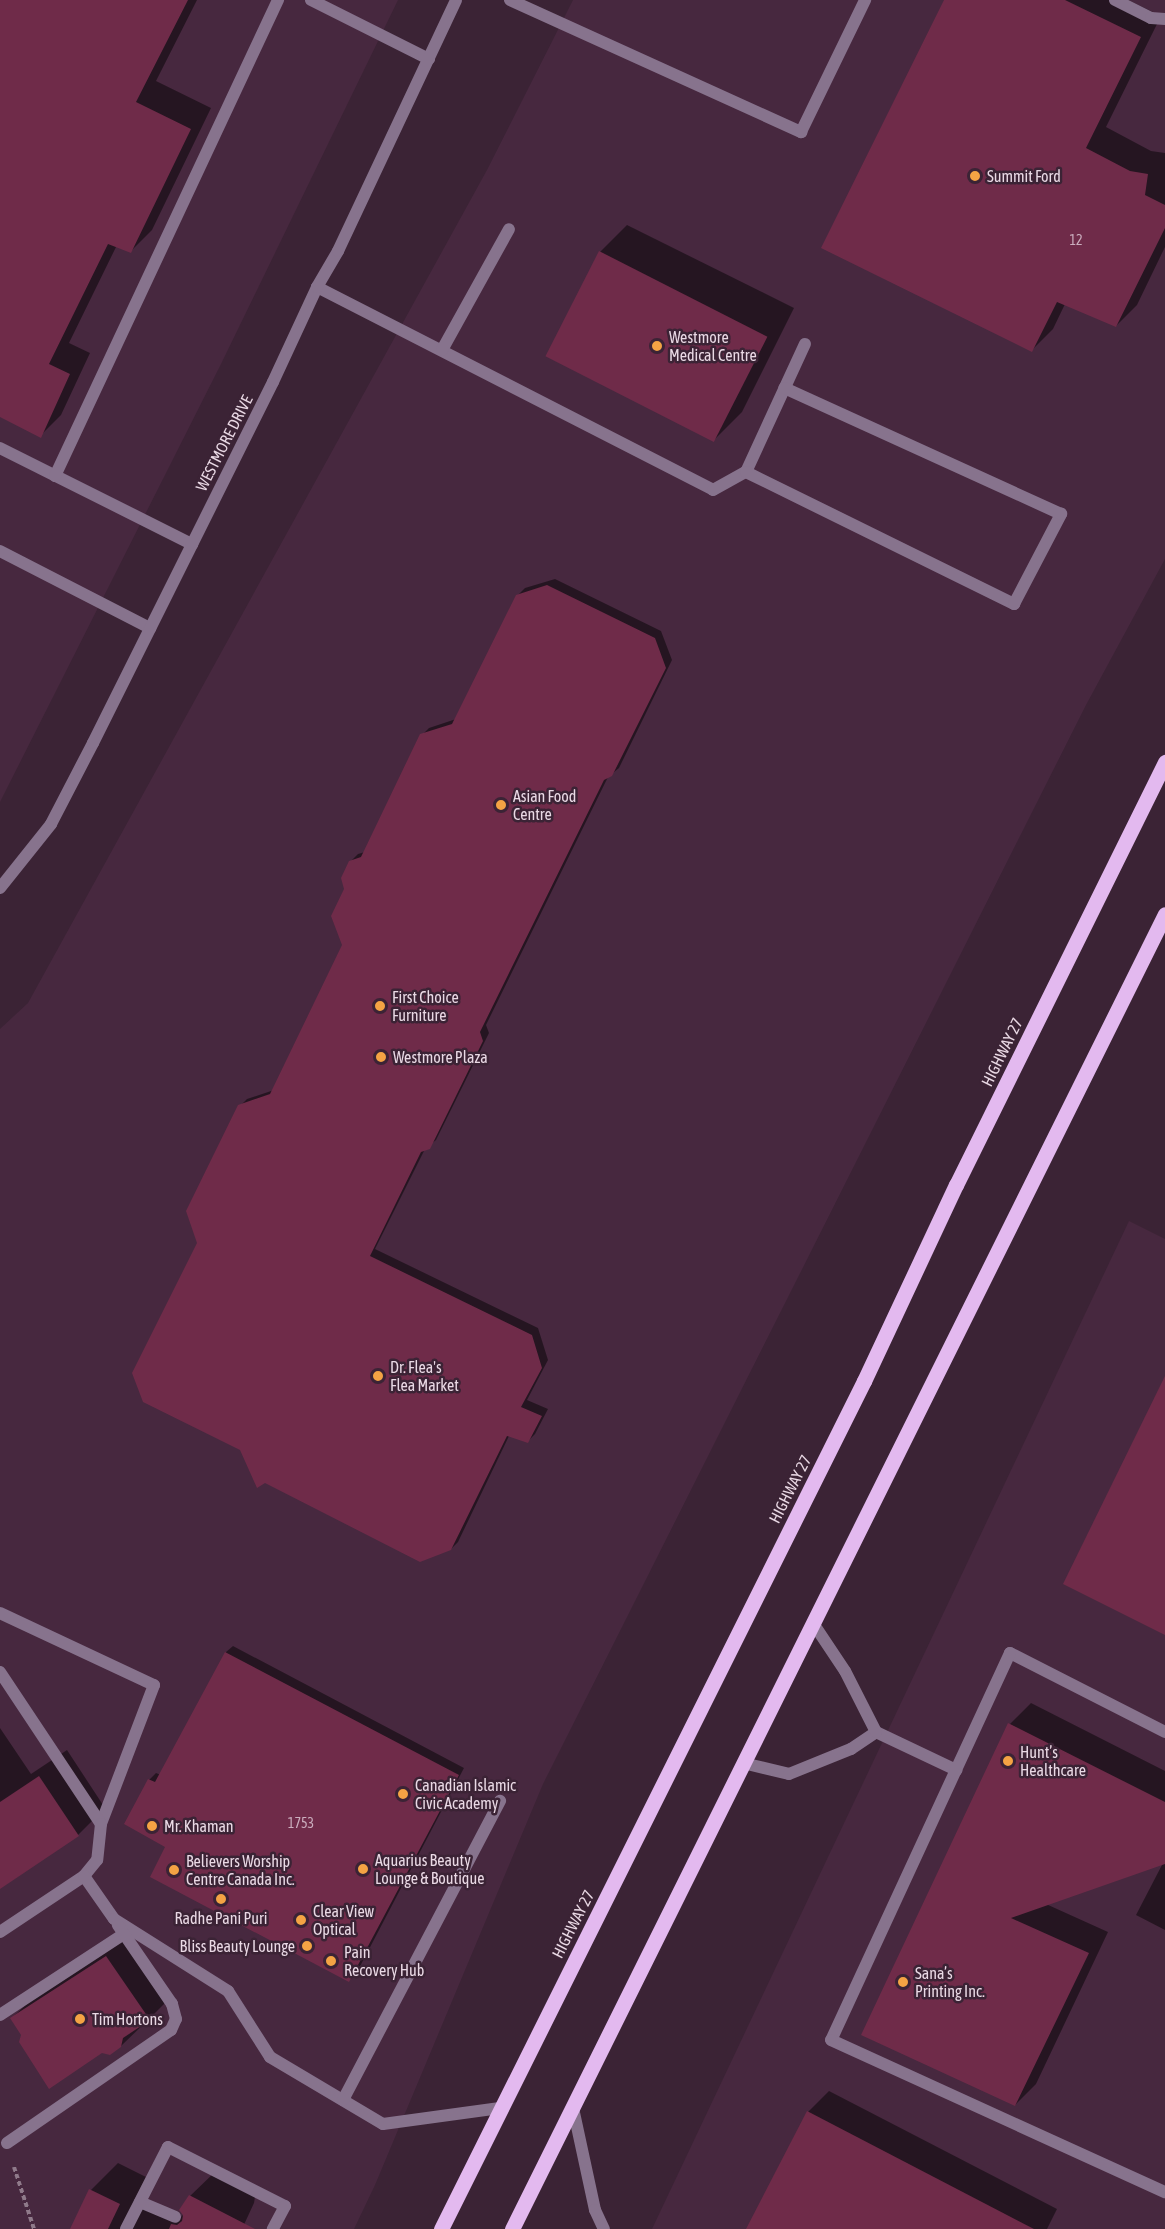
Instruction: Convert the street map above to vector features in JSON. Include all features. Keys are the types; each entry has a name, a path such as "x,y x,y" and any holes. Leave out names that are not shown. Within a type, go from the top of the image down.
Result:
{"main road":[{"name":"HIGHWAY 27","path":"441,2229 864,1381 956,1185 1165,762"},
{"path":"512,2229 1165,914"}],"street":[{"path":"55,476 278,0"},
{"path":"311,0 429,59"},
{"name":"WESTMORE DRIVE","path":"0,888 51,824 192,544 317,287 339,251 456,0"},
{"path":"510,0 801,132 865,0"},
{"path":"1115,0 1151,18 1165,19"},
{"path":"442,350 509,229"},
{"path":"317,287 713,490 746,472 805,344"},
{"path":"746,472 1014,604 1061,514 784,388"},
{"path":"0,448 192,544"},
{"path":"0,550 150,628"},
{"path":"0,1613 154,1685 101,1824 97,1860 84,1876 0,1932"},
{"path":"813,1623 845,1671 876,1732 956,1770"},
{"path":"1165,1732 1010,1653 831,2040 1165,2192"},
{"path":"0,1672 101,1824"},
{"path":"743,1763 789,1774 851,1749 876,1732"},
{"path":"343,2100 500,1800"},
{"path":"7,2143 171,2030 176,2019 172,2004 84,1876"},
{"path":"114,1919 228,1991 270,2057 383,2124 500,2108"},
{"path":"0,2015 124,1934"},
{"path":"573,2108 595,2210 604,2229"},
{"path":"126,2229 168,2147 285,2206 273,2229"},
{"path":"140,2202 175,2217"}],"path":[{"path":"7,2143 34,2229"}],"shaded area":[{"path":"0,0 398,0 221,364 0,802"},
{"path":"573,0 1165,0 1165,559 1086,705 543,1784 375,2185 354,2229 0,2229 0,1029 28,1003 487,170"},
{"path":"1129,1221 1165,1239 1165,2229 652,2229"}],"building":[{"path":"0,0 188,0 136,102 191,129 131,253 108,244 49,364 70,374 41,438 0,417"},
{"name":"Summit Ford","path":"944,0 1065,0 1141,37 1086,148 1130,171 1148,174 1145,195 1165,205 1165,228 1116,327 1057,302 1032,352 821,248"},
{"name":"Westmore Medical Centre","path":"599,251 767,337 714,442 545,356"},
{"name":"Westmore Plaza","path":"547,585 655,638 666,668 612,776 604,780 480,1032 483,1041 430,1149 421,1152 370,1256 532,1335 542,1368 521,1407 542,1416 528,1443 507,1436 451,1550 420,1562 265,1483 257,1488 240,1450 143,1402 132,1373 197,1243 186,1211 238,1105 270,1094 342,945 331,916 344,889 341,878 349,861 361,857 420,734 452,724 516,595"},
{"path":"1165,1376 1165,1635 1063,1584"},
{"path":"225,1652 459,1775 349,1982 150,1877 165,1847 124,1824 148,1779 155,1782"},
{"path":"1008,1723 1165,1802 1165,1864 1011,1918 1089,1953 1015,2106 861,2035"},
{"path":"39,1776 79,1836 0,1889 0,1802"},
{"name":"Tim Hortons","path":"106,1956 150,2020 123,2038 121,2047 110,2055 102,2053 49,2089 19,2042 21,2035 10,2018"},
{"path":"807,2111 1034,2229 746,2229"},
{"path":"89,2189 120,2204 108,2229 70,2229"},
{"path":"189,2195 255,2229 169,2229 171,2224 177,2225 182,2221 183,2215 179,2210"}],"place":[{"name":"Summit Ford","path":"975,176"},
{"name":"Westmore Medical Centre","path":"657,346"},
{"name":"Asian Food Centre","path":"501,805"},
{"name":"First Choice Furniture","path":"380,1006"},
{"name":"Westmore Plaza","path":"381,1057"},
{"name":"Dr. Flea's Flea Market","path":"378,1376"},
{"name":"Hunt’s Healthcare","path":"1008,1761"},
{"name":"Canadian Islamic Civic Academy","path":"403,1794"},
{"name":"Mr. Khaman","path":"152,1826"},
{"name":"Aquarius Beauty Lounge & Boutique","path":"363,1869"},
{"name":"Believers Worship Centre Canada Inc.","path":"174,1870"},
{"name":"Radhe Pani Puri","path":"221,1899"},
{"name":"Clear View Optical","path":"301,1920"},
{"name":"Bliss Beauty Lounge","path":"307,1946"},
{"name":"Pain Recovery Hub","path":"331,1961"},
{"name":"Sana’s Printing Inc.","path":"903,1982"},
{"name":"Tim Hortons","path":"80,2019"}]}
